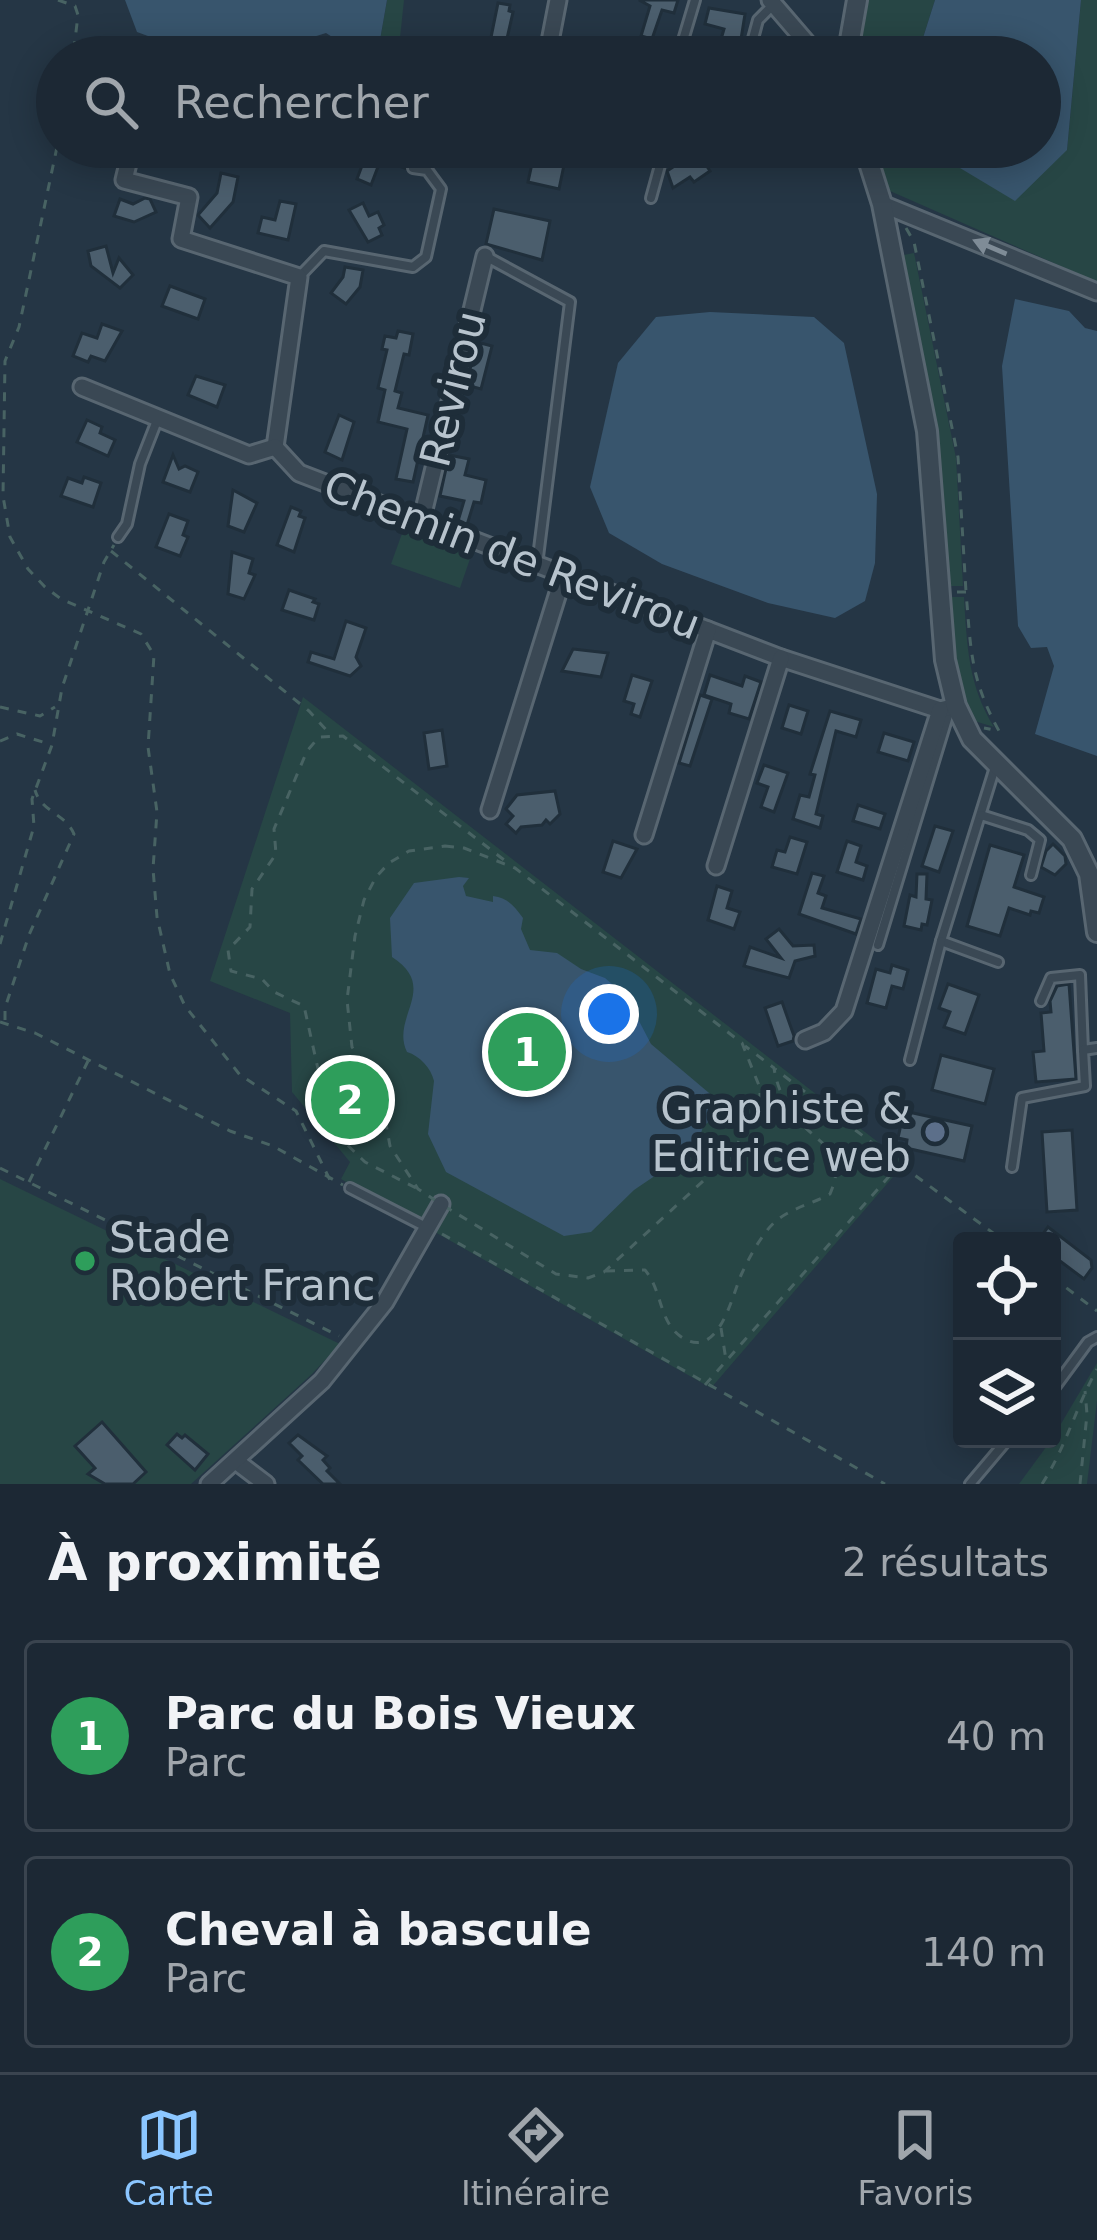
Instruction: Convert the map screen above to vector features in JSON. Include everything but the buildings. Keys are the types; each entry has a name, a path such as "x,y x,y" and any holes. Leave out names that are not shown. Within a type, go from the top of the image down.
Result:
{"street":[{"path":"551,36 558,0"},
{"path":"851,36 857,0"},
{"path":"771,2 801,36"},
{"path":"127,168 124,180 189,197 181,239 299,277 275,447"},
{"path":"873,168 889,207 928,431 953,712 972,739 1058,822 1082,855 1097,932"},
{"path":"889,207 1097,292"},
{"name":"Revirou","path":"421,521 485,256"},
{"name":"Chemin de Revirou","path":"82,387 249,454 275,447 299,473 537,567 781,658 953,712"},
{"path":"490,810 563,577"},
{"path":"644,835 708,630"},
{"path":"716,866 781,658"},
{"path":"805,1040 824,1032 844,1011 953,712"},
{"path":"209,1484 322,1381 385,1302 441,1204"},
{"path":"237,1462 266,1484"}],"lane":[{"path":"684,36 695,0"},
{"path":"754,36 771,2"},
{"path":"299,277 324,251 413,268 427,257 441,189 427,170 418,168"},
{"path":"651,198 659,168"},
{"path":"485,256 570,302 537,567"},
{"path":"118,537 127,524 140,464 158,416"},
{"path":"878,945 953,712"},
{"path":"910,1060 941,941 997,763"},
{"path":"981,815 1028,830 1040,840 1031,875"},
{"path":"941,941 998,962"},
{"path":"1012,1167 1022,1098 1085,1086 1080,975 1051,978 1041,1001"},
{"path":"1083,1050 1097,1048"},
{"path":"350,1188 426,1227"},
{"path":"1061,1379 1097,1337"},
{"path":"970,1484 1000,1448"}],"path":[{"path":"58,0 75,3 76,36"},
{"path":"53,168 19,327 5,361 3,496 13,547 61,599 141,634 154,655 148,747 157,812 153,869 170,974 184,1006 240,1075 296,1112 330,1180"},
{"path":"889,207 914,242 958,457 972,671 999,730 953,712"},
{"path":"0,944 34,826 35,788 52,745 58,706 88,610 118,537"},
{"path":"111,550 310,711 330,734"},
{"path":"941,592 966,592"},
{"path":"40,716 58,706"},
{"path":"0,707 54,724"},
{"path":"0,741 17,734 52,745"},
{"path":"774,1068 777,1086 801,1124 828,1145 837,1177 830,1194 781,1216 764,1233 721,1327 704,1339 689,1341 676,1334 645,1270 604,1272 587,1278 556,1274 365,1162 338,1136 328,1114 304,1006 274,992 262,979 238,976 227,964 232,942 250,927 252,889 276,854 274,829 307,751 320,736 343,736 992,1232"},
{"path":"35,788 44,807 62,816 74,834 29,935 3,1021 350,1188"},
{"path":"418,1189 390,1146 379,1085 352,1047 347,1000 364,900 389,862 427,847 464,848 515,868"},
{"path":"604,1272 726,1160 752,1121 760,1104 760,1088 742,1043"},
{"path":"29,1183 88,1060"},
{"path":"705,1385 900,1164"},
{"path":"0,1168 352,1342"},
{"path":"426,1227 885,1484"},
{"path":"1061,1284 1097,1311"},
{"path":"721,1327 726,1362"},
{"path":"1042,1484 1097,1370"},
{"path":"1080,1484 1088,1414 1085,1390"}],"green space":[{"path":"387,0 404,0 400,36 381,36"},
{"path":"868,0 935,0 924,36 862,36"},
{"path":"1081,0 1097,0 1097,282 890,191 882,168 1061,168 1061,151 1067,150"},
{"path":"914,253 956,458 963,586 948,586 939,455 899,256"},
{"path":"404,528 472,553 460,588 391,564"},
{"path":"949,597 964,597 974,680 994,727 971,720 964,705 954,660"},
{"path":"303,697 905,1163 711,1388 341,1179 350,1162 292,1092 290,1013 210,981"},
{"name":"Stade Robert Franc","path":"0,1179 340,1344 191,1484 0,1484"},
{"path":"1097,1363 1087,1484 1019,1484 1045,1448 1061,1448 1061,1424"}],"water":[{"path":"125,0 387,0 381,36 148,36 137,32"},
{"path":"935,0 1081,0 1067,150 1061,156 1061,36 924,36"},
{"path":"960,168 1049,168 1015,201"},
{"path":"1015,299 1069,311 1085,328 1097,331 1097,756 1035,734 1054,666 1047,647 1031,648 1018,626 1002,366"},
{"path":"710,312 814,317 844,343 877,494 875,563 865,601 835,618 768,603 662,564 609,533 590,487 618,363 656,317"},
{"path":"469,878 463,886 466,896 493,902 493,896 498,897 514,906 523,918 521,929 530,950 557,953 605,978 626,996 651,1044 715,1098 696,1148 634,1190 591,1232 564,1236 446,1172 428,1134 434,1081 424,1063 407,1052 403,1039 412,980 392,957 390,918 414,883"}],"place":[{"name":"Parc du Bois Vieux","path":"527,1052"},
{"name":"Cheval à bascule","path":"350,1100"},
{"name":"Graphiste & Editrice web","path":"935,1132"},
{"name":"Stade Robert Franc","path":"85,1261"}]}
